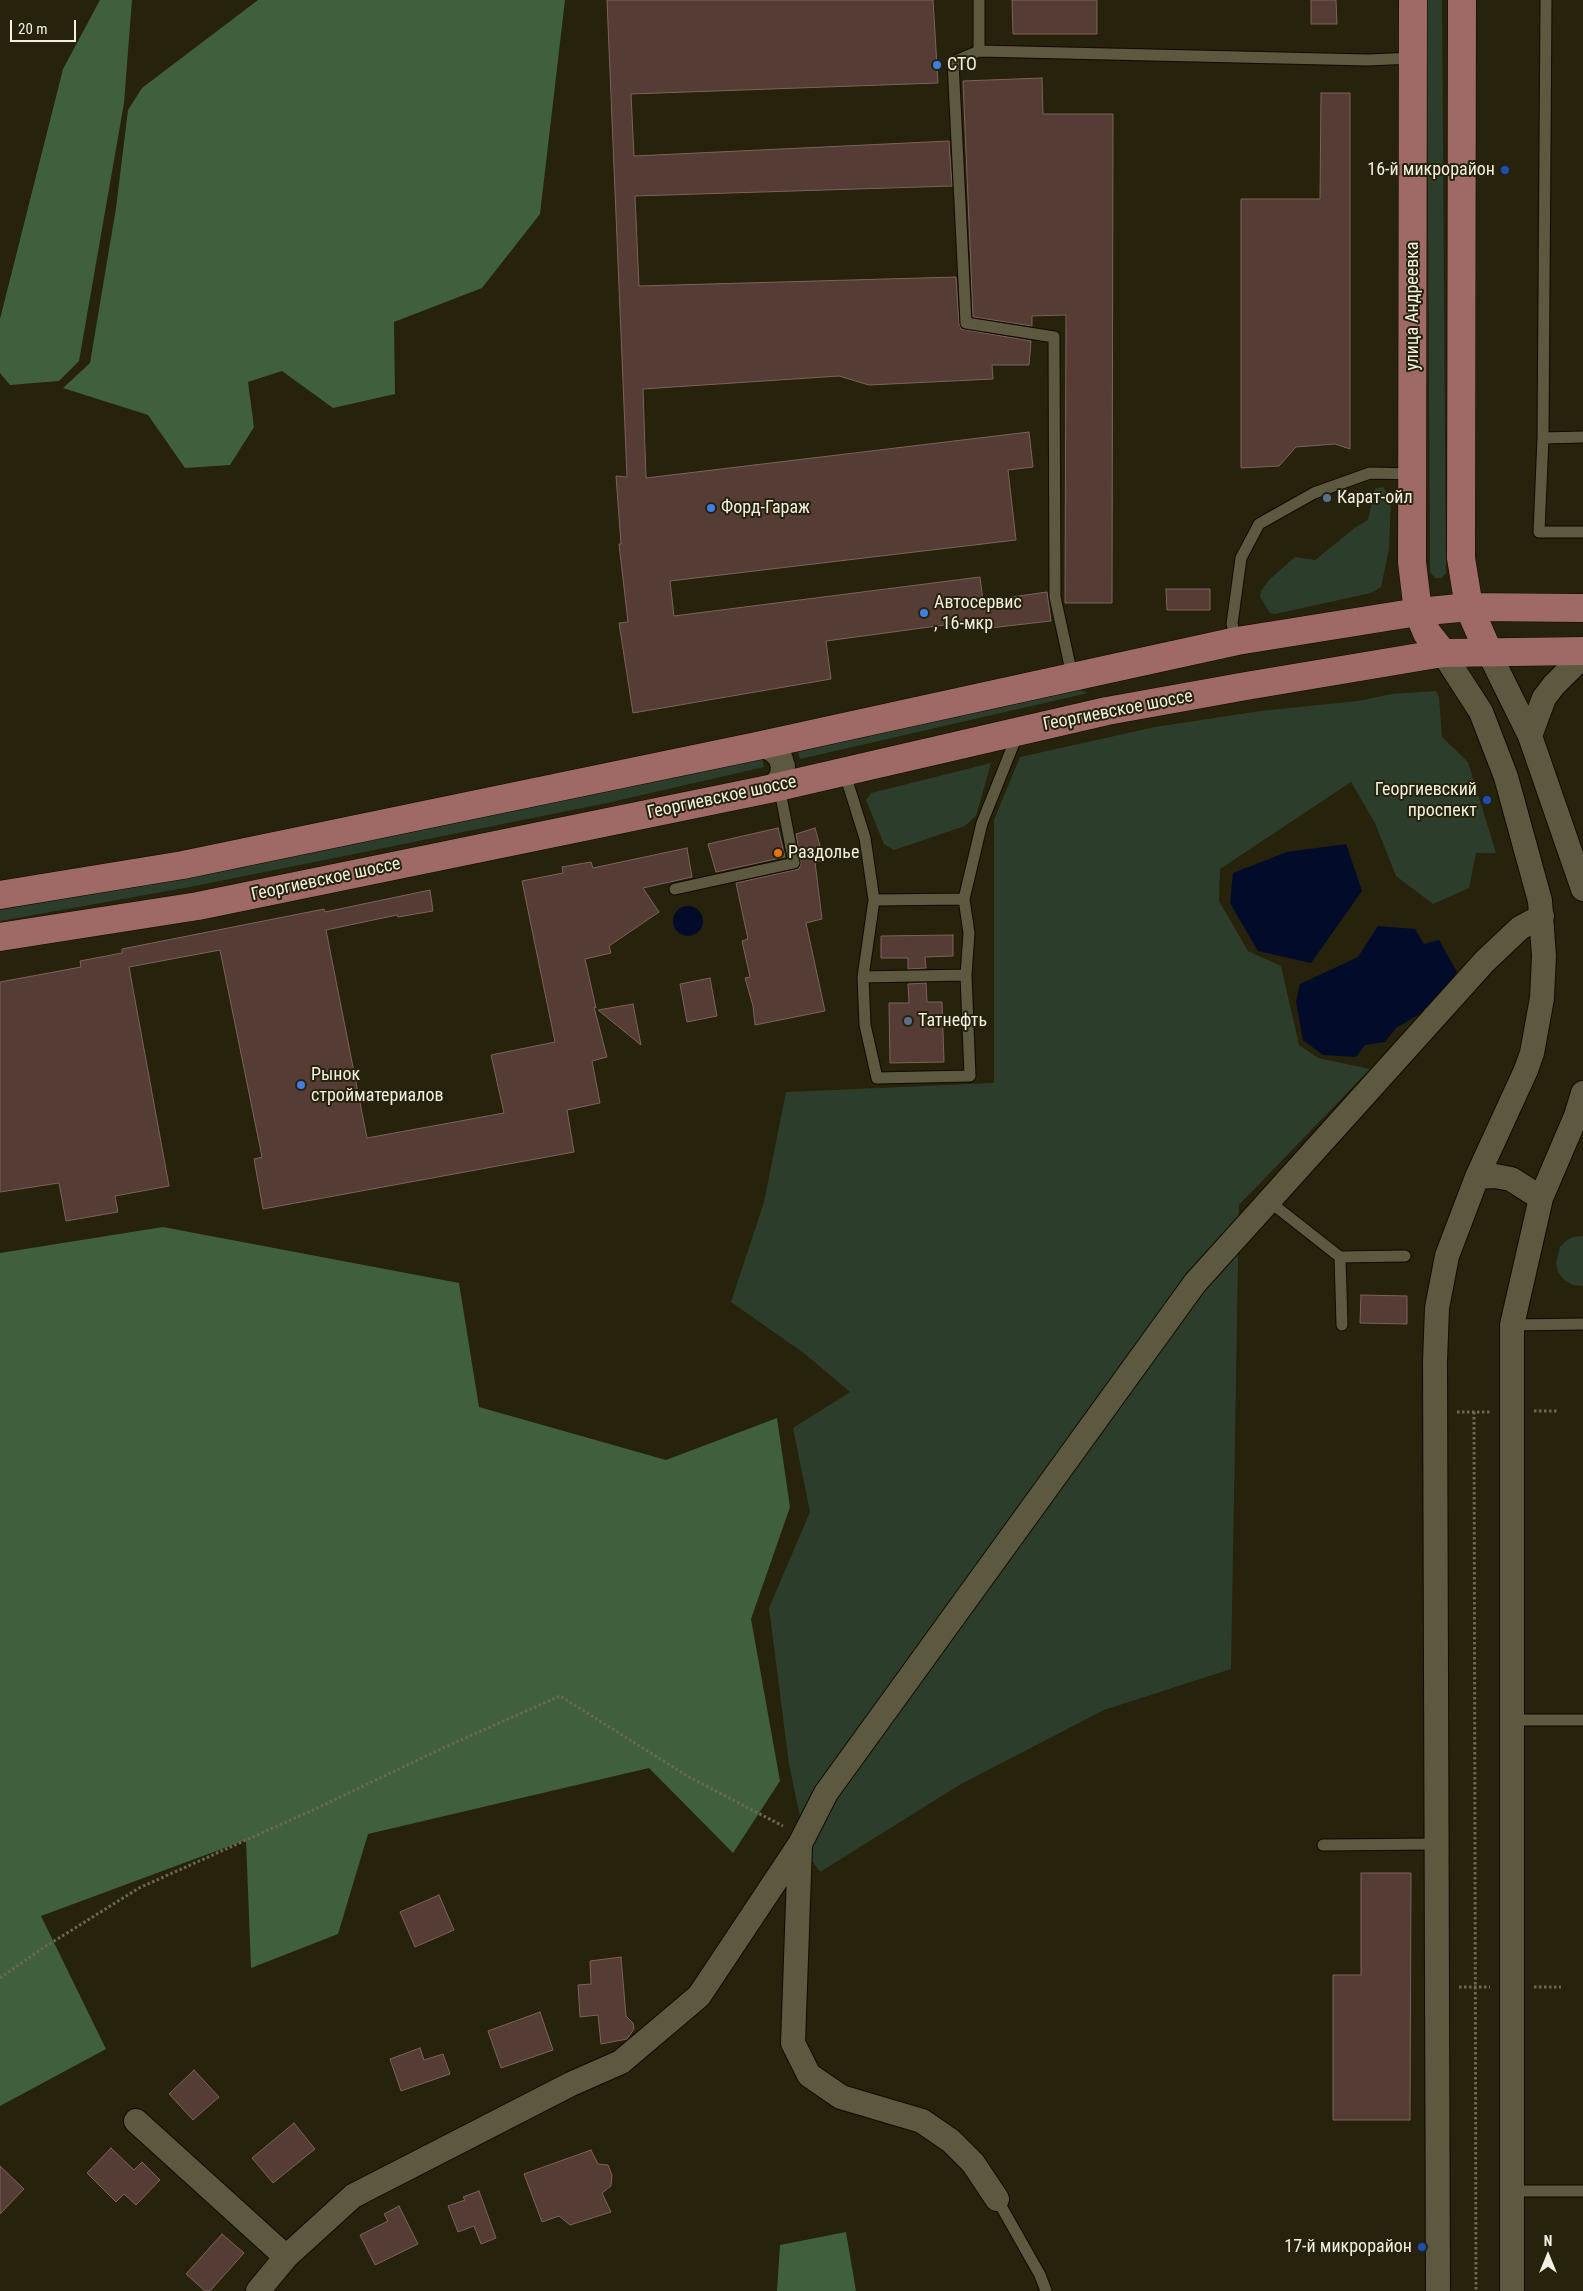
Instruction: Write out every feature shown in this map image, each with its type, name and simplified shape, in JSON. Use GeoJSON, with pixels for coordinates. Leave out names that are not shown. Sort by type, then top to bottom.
{"type":"FeatureCollection","features":[{"type":"Feature","properties":{"kind":"main road","name":"улица Андреевка"},"geometry":{"type":"LineString","coordinates":[[1413,0],[1412,562],[1418,612],[1427,633],[1443,653]]}},
{"type":"Feature","properties":{"kind":"main road"},"geometry":{"type":"LineString","coordinates":[[1462,0],[1461,558],[1469,607],[1488,651]]}},
{"type":"Feature","properties":{"kind":"main road"},"geometry":{"type":"LineString","coordinates":[[0,895],[183,865],[757,746],[1237,640],[1418,612],[1469,607],[1583,608]]}},
{"type":"Feature","properties":{"kind":"main road"},"geometry":{"type":"LineString","coordinates":[[1443,653],[1583,651]]}},
{"type":"Feature","properties":{"kind":"main road","name":"Георгиевское шоссе"},"geometry":{"type":"LineString","coordinates":[[0,937],[198,906],[774,788],[1107,711],[1443,653]]}},
{"type":"Feature","properties":{"kind":"street"},"geometry":{"type":"LineString","coordinates":[[1488,651],[1530,736],[1583,889]]}},
{"type":"Feature","properties":{"kind":"street"},"geometry":{"type":"LineString","coordinates":[[1438,2291],[1435,1361],[1437,1308],[1446,1256],[1477,1177],[1532,1053],[1542,998],[1544,956],[1540,901],[1506,777],[1481,712],[1443,653]]}},
{"type":"Feature","properties":{"kind":"street"},"geometry":{"type":"LineString","coordinates":[[1530,736],[1544,698],[1554,685],[1583,656]]}},
{"type":"Feature","properties":{"kind":"street"},"geometry":{"type":"LineString","coordinates":[[757,746],[766,747],[780,757],[783,766],[782,775],[774,788]]}},
{"type":"Feature","properties":{"kind":"street"},"geometry":{"type":"LineString","coordinates":[[258,2291],[286,2257],[353,2196],[572,2084],[621,2062],[698,1996],[802,1840],[826,1793],[1194,1283],[1270,1202],[1485,960],[1520,928],[1542,916]]}},
{"type":"Feature","properties":{"kind":"street"},"geometry":{"type":"LineString","coordinates":[[1512,2291],[1512,1325],[1541,1198],[1576,1116],[1583,1094]]}},
{"type":"Feature","properties":{"kind":"street"},"geometry":{"type":"LineString","coordinates":[[1477,1177],[1495,1176],[1511,1179],[1541,1198]]}},
{"type":"Feature","properties":{"kind":"street"},"geometry":{"type":"LineString","coordinates":[[802,1840],[793,2042],[809,2075],[841,2097],[922,2121],[951,2141],[973,2163],[997,2199]]}},
{"type":"Feature","properties":{"kind":"street"},"geometry":{"type":"LineString","coordinates":[[136,2121],[286,2257]]}},
{"type":"Feature","properties":{"kind":"lane"},"geometry":{"type":"LineString","coordinates":[[979,0],[980,51]]}},
{"type":"Feature","properties":{"kind":"lane"},"geometry":{"type":"LineString","coordinates":[[1546,0],[1543,438],[1539,532],[1583,532]]}},
{"type":"Feature","properties":{"kind":"lane"},"geometry":{"type":"LineString","coordinates":[[1072,675],[1055,597],[1054,337],[966,323],[953,62],[980,51],[1368,60],[1413,58]]}},
{"type":"Feature","properties":{"kind":"lane"},"geometry":{"type":"LineString","coordinates":[[1543,438],[1583,437]]}},
{"type":"Feature","properties":{"kind":"lane"},"geometry":{"type":"LineString","coordinates":[[1237,640],[1232,624],[1241,558],[1259,524],[1314,493],[1370,473],[1413,474]]}},
{"type":"Feature","properties":{"kind":"lane"},"geometry":{"type":"LineString","coordinates":[[844,771],[865,838],[874,900],[863,977],[865,1025],[876,1078],[970,1076],[966,975],[969,934],[964,899],[982,823],[1019,731]]}},
{"type":"Feature","properties":{"kind":"lane"},"geometry":{"type":"LineString","coordinates":[[675,889],[794,863],[774,788]]}},
{"type":"Feature","properties":{"kind":"lane"},"geometry":{"type":"LineString","coordinates":[[874,900],[964,899]]}},
{"type":"Feature","properties":{"kind":"lane"},"geometry":{"type":"LineString","coordinates":[[863,977],[966,975]]}},
{"type":"Feature","properties":{"kind":"lane"},"geometry":{"type":"LineString","coordinates":[[1270,1202],[1340,1257],[1405,1256]]}},
{"type":"Feature","properties":{"kind":"lane"},"geometry":{"type":"LineString","coordinates":[[1340,1257],[1342,1325]]}},
{"type":"Feature","properties":{"kind":"lane"},"geometry":{"type":"LineString","coordinates":[[1512,1325],[1583,1324]]}},
{"type":"Feature","properties":{"kind":"lane"},"geometry":{"type":"LineString","coordinates":[[1512,1720],[1583,1720]]}},
{"type":"Feature","properties":{"kind":"lane"},"geometry":{"type":"LineString","coordinates":[[1323,1844],[1436,1844]]}},
{"type":"Feature","properties":{"kind":"lane"},"geometry":{"type":"LineString","coordinates":[[1512,2191],[1583,2191]]}},
{"type":"Feature","properties":{"kind":"lane"},"geometry":{"type":"LineString","coordinates":[[997,2199],[1040,2275],[1046,2291]]}},
{"type":"Feature","properties":{"kind":"path"},"geometry":{"type":"LineString","coordinates":[[1528,1412],[1558,1411]]}},
{"type":"Feature","properties":{"kind":"path"},"geometry":{"type":"LineString","coordinates":[[1456,1412],[1496,1412]]}},
{"type":"Feature","properties":{"kind":"path"},"geometry":{"type":"LineString","coordinates":[[1474,1412],[1476,2291]]}},
{"type":"Feature","properties":{"kind":"path"},"geometry":{"type":"LineString","coordinates":[[0,1978],[43,1948],[139,1888],[560,1696],[689,1777],[802,1840]]}},
{"type":"Feature","properties":{"kind":"path"},"geometry":{"type":"LineString","coordinates":[[1452,1987],[1496,1987]]}},
{"type":"Feature","properties":{"kind":"path"},"geometry":{"type":"LineString","coordinates":[[1528,1987],[1561,1987]]}},
{"type":"Feature","properties":{"kind":"green space"},"geometry":{"type":"Polygon","coordinates":[[[100,0],[132,0],[124,103],[79,361],[59,381],[10,385],[0,373],[0,319],[63,69],[100,0]]]}},
{"type":"Feature","properties":{"kind":"green space"},"geometry":{"type":"Polygon","coordinates":[[[258,0],[565,0],[540,214],[482,288],[394,322],[395,394],[333,408],[282,371],[248,382],[254,427],[230,465],[185,468],[148,415],[63,388],[90,363],[116,208],[128,110],[142,88],[258,0]]]}},
{"type":"Feature","properties":{"kind":"green space"},"geometry":{"type":"Polygon","coordinates":[[[1427,0],[1442,0],[1446,573],[1441,578],[1435,578],[1430,572],[1427,0]]]}},
{"type":"Feature","properties":{"kind":"green space"},"geometry":{"type":"Polygon","coordinates":[[[1383,487],[1391,498],[1389,549],[1381,587],[1371,593],[1275,614],[1270,613],[1260,597],[1261,591],[1269,580],[1295,557],[1315,560],[1356,527],[1368,520],[1375,489],[1383,487]]]}},
{"type":"Feature","properties":{"kind":"green space"},"geometry":{"type":"Polygon","coordinates":[[[1072,687],[1088,693],[800,759],[797,749],[1072,687]]]}},
{"type":"Feature","properties":{"kind":"green space"},"geometry":{"type":"Polygon","coordinates":[[[1436,691],[1439,697],[1442,737],[1468,762],[1496,853],[1476,853],[1469,888],[1433,904],[1396,876],[1375,823],[1351,782],[1220,869],[1219,901],[1248,951],[1281,966],[1299,1045],[1318,1058],[1370,1069],[1239,1205],[1231,1669],[1104,1710],[961,1784],[820,1872],[808,1855],[789,1764],[769,1608],[810,1512],[793,1428],[850,1392],[805,1354],[731,1302],[764,1202],[786,1092],[994,1083],[994,820],[1020,757],[1155,727],[1260,711],[1358,701],[1392,694],[1436,691]]]}},
{"type":"Feature","properties":{"kind":"green space"},"geometry":{"type":"Polygon","coordinates":[[[762,757],[764,767],[607,803],[190,887],[0,921],[0,910],[186,878],[604,792],[762,757]]]}},
{"type":"Feature","properties":{"kind":"green space"},"geometry":{"type":"Polygon","coordinates":[[[991,763],[976,816],[965,826],[894,850],[884,844],[866,800],[871,793],[991,763]]]}},
{"type":"Feature","properties":{"kind":"green space"},"geometry":{"type":"Polygon","coordinates":[[[163,1227],[459,1283],[479,1407],[666,1460],[777,1418],[790,1507],[751,1619],[780,1781],[733,1853],[649,1768],[368,1834],[338,1934],[251,1968],[246,1840],[41,1916],[106,2049],[0,2106],[0,1253],[163,1227]]]}},
{"type":"Feature","properties":{"kind":"green space"},"geometry":{"type":"Polygon","coordinates":[[[1583,1236],[1583,1286],[1573,1285],[1564,1280],[1558,1272],[1556,1263],[1560,1247],[1566,1241],[1573,1237],[1583,1236]]]}},
{"type":"Feature","properties":{"kind":"green space"},"geometry":{"type":"Polygon","coordinates":[[[846,2232],[856,2291],[777,2291],[780,2245],[846,2232]]]}},
{"type":"Feature","properties":{"kind":"water"},"geometry":{"type":"Polygon","coordinates":[[[1346,844],[1362,891],[1311,963],[1258,951],[1230,903],[1233,873],[1287,852],[1346,844]]]}},
{"type":"Feature","properties":{"kind":"water"},"geometry":{"type":"Polygon","coordinates":[[[688,906],[694,907],[702,915],[702,927],[694,935],[688,936],[682,935],[674,927],[673,921],[674,915],[682,907],[688,906]]]}},
{"type":"Feature","properties":{"kind":"water"},"geometry":{"type":"Polygon","coordinates":[[[1378,926],[1415,929],[1424,944],[1439,940],[1457,972],[1435,1005],[1396,1028],[1385,1042],[1365,1045],[1356,1057],[1323,1055],[1303,1040],[1296,1002],[1300,984],[1358,957],[1378,926]]]}},
{"type":"Feature","properties":{"kind":"building"},"geometry":{"type":"Polygon","coordinates":[[[607,0],[933,0],[938,83],[631,94],[634,156],[949,141],[952,186],[635,196],[639,286],[956,277],[961,329],[1031,341],[1029,365],[992,365],[993,379],[869,385],[839,376],[643,389],[646,478],[1029,432],[1033,467],[1008,470],[1016,540],[670,581],[674,616],[980,577],[983,601],[1047,592],[1051,621],[990,628],[989,619],[826,641],[831,679],[633,713],[619,623],[628,622],[619,544],[621,544],[616,476],[627,477],[607,0]]]}},
{"type":"Feature","properties":{"kind":"building"},"geometry":{"type":"Polygon","coordinates":[[[1012,0],[1097,0],[1097,34],[1013,34],[1012,0]]]}},
{"type":"Feature","properties":{"kind":"building"},"geometry":{"type":"Polygon","coordinates":[[[1311,0],[1336,0],[1337,24],[1311,24],[1311,0]]]}},
{"type":"Feature","properties":{"kind":"building"},"geometry":{"type":"Polygon","coordinates":[[[1042,78],[1043,114],[1113,114],[1112,603],[1065,603],[1066,315],[1032,316],[1032,326],[973,317],[963,81],[1042,78]]]}},
{"type":"Feature","properties":{"kind":"building"},"geometry":{"type":"Polygon","coordinates":[[[1321,93],[1350,93],[1350,449],[1335,444],[1296,447],[1279,466],[1241,468],[1241,199],[1320,199],[1321,93]]]}},
{"type":"Feature","properties":{"kind":"building"},"geometry":{"type":"Polygon","coordinates":[[[1166,589],[1210,589],[1210,610],[1167,610],[1166,589]]]}},
{"type":"Feature","properties":{"kind":"building"},"geometry":{"type":"Polygon","coordinates":[[[778,828],[785,857],[716,872],[708,844],[778,828]]]}},
{"type":"Feature","properties":{"kind":"building"},"geometry":{"type":"Polygon","coordinates":[[[815,828],[824,860],[815,862],[822,919],[806,923],[825,1011],[755,1025],[753,1006],[745,978],[750,977],[742,941],[748,939],[736,883],[799,869],[801,862],[796,834],[815,828]]]}},
{"type":"Feature","properties":{"kind":"building"},"geometry":{"type":"Polygon","coordinates":[[[687,848],[692,877],[643,888],[659,912],[609,946],[611,953],[585,959],[596,1008],[594,1007],[607,1057],[592,1061],[600,1103],[567,1110],[574,1152],[263,1209],[254,1159],[262,1157],[220,950],[129,967],[169,1186],[115,1196],[118,1212],[66,1221],[59,1183],[0,1192],[0,982],[81,967],[80,961],[122,953],[122,949],[324,909],[325,912],[430,890],[433,911],[398,917],[397,915],[326,930],[367,1138],[504,1113],[491,1055],[555,1042],[522,881],[563,873],[562,867],[591,862],[593,868],[687,848]]]}},
{"type":"Feature","properties":{"kind":"building"},"geometry":{"type":"Polygon","coordinates":[[[953,935],[953,956],[925,957],[926,968],[908,969],[908,958],[881,958],[881,936],[953,935]]]}},
{"type":"Feature","properties":{"kind":"building"},"geometry":{"type":"Polygon","coordinates":[[[710,978],[717,1016],[687,1022],[680,984],[710,978]]]}},
{"type":"Feature","properties":{"kind":"building"},"geometry":{"type":"Polygon","coordinates":[[[926,983],[927,1002],[942,1002],[944,1062],[890,1063],[889,1003],[909,1003],[908,984],[926,983]]]}},
{"type":"Feature","properties":{"kind":"building"},"geometry":{"type":"Polygon","coordinates":[[[633,1004],[641,1045],[598,1010],[633,1004]]]}},
{"type":"Feature","properties":{"kind":"building"},"geometry":{"type":"Polygon","coordinates":[[[1361,1295],[1407,1296],[1407,1324],[1360,1323],[1361,1295]]]}},
{"type":"Feature","properties":{"kind":"building"},"geometry":{"type":"Polygon","coordinates":[[[1361,1873],[1411,1873],[1410,2120],[1333,2120],[1333,1975],[1361,1975],[1361,1873]]]}},
{"type":"Feature","properties":{"kind":"building"},"geometry":{"type":"Polygon","coordinates":[[[439,1895],[454,1930],[415,1947],[400,1912],[439,1895]]]}},
{"type":"Feature","properties":{"kind":"building"},"geometry":{"type":"Polygon","coordinates":[[[621,1957],[626,2016],[633,2023],[634,2029],[627,2039],[601,2044],[598,2015],[580,2017],[578,1985],[591,1984],[590,1961],[621,1957]]]}},
{"type":"Feature","properties":{"kind":"building"},"geometry":{"type":"Polygon","coordinates":[[[540,2012],[553,2050],[501,2068],[488,2031],[540,2012]]]}},
{"type":"Feature","properties":{"kind":"building"},"geometry":{"type":"Polygon","coordinates":[[[420,2048],[424,2060],[443,2054],[450,2074],[401,2091],[390,2059],[420,2048]]]}},
{"type":"Feature","properties":{"kind":"building"},"geometry":{"type":"Polygon","coordinates":[[[194,2070],[219,2097],[193,2120],[169,2094],[194,2070]]]}},
{"type":"Feature","properties":{"kind":"building"},"geometry":{"type":"Polygon","coordinates":[[[294,2123],[315,2149],[273,2183],[252,2158],[294,2123]]]}},
{"type":"Feature","properties":{"kind":"building"},"geometry":{"type":"Polygon","coordinates":[[[111,2148],[134,2170],[142,2162],[160,2180],[136,2205],[124,2194],[116,2202],[87,2173],[111,2148]]]}},
{"type":"Feature","properties":{"kind":"building"},"geometry":{"type":"Polygon","coordinates":[[[591,2150],[598,2164],[608,2165],[612,2175],[611,2186],[602,2193],[611,2212],[570,2225],[559,2216],[542,2222],[524,2174],[591,2150]]]}},
{"type":"Feature","properties":{"kind":"building"},"geometry":{"type":"Polygon","coordinates":[[[0,2166],[24,2189],[0,2214],[0,2166]]]}},
{"type":"Feature","properties":{"kind":"building"},"geometry":{"type":"Polygon","coordinates":[[[479,2191],[496,2238],[481,2244],[474,2226],[458,2232],[448,2206],[465,2200],[463,2197],[479,2191]]]}},
{"type":"Feature","properties":{"kind":"building"},"geometry":{"type":"Polygon","coordinates":[[[399,2206],[418,2244],[375,2265],[360,2235],[388,2221],[384,2214],[399,2206]]]}},
{"type":"Feature","properties":{"kind":"building"},"geometry":{"type":"Polygon","coordinates":[[[222,2234],[244,2253],[210,2291],[205,2291],[186,2274],[222,2234]]]}},
{"type":"Feature","properties":{"kind":"place","name":"СТО"},"geometry":{"type":"Point","coordinates":[937,65]}},
{"type":"Feature","properties":{"kind":"place","name":"16-й микрорайон"},"geometry":{"type":"Point","coordinates":[1505,170]}},
{"type":"Feature","properties":{"kind":"place","name":"Карат-ойл"},"geometry":{"type":"Point","coordinates":[1327,498]}},
{"type":"Feature","properties":{"kind":"place","name":"Форд-Гараж"},"geometry":{"type":"Point","coordinates":[711,508]}},
{"type":"Feature","properties":{"kind":"place","name":"Автосервис , 16-мкр"},"geometry":{"type":"Point","coordinates":[924,613]}},
{"type":"Feature","properties":{"kind":"place","name":"Георгиевский проспект"},"geometry":{"type":"Point","coordinates":[1487,800]}},
{"type":"Feature","properties":{"kind":"place","name":"Раздолье"},"geometry":{"type":"Point","coordinates":[778,853]}},
{"type":"Feature","properties":{"kind":"place","name":"Татнефть"},"geometry":{"type":"Point","coordinates":[908,1021]}},
{"type":"Feature","properties":{"kind":"place","name":"Рынок стройматериалов"},"geometry":{"type":"Point","coordinates":[301,1085]}},
{"type":"Feature","properties":{"kind":"place","name":"17-й микрорайон"},"geometry":{"type":"Point","coordinates":[1422,2247]}}]}
